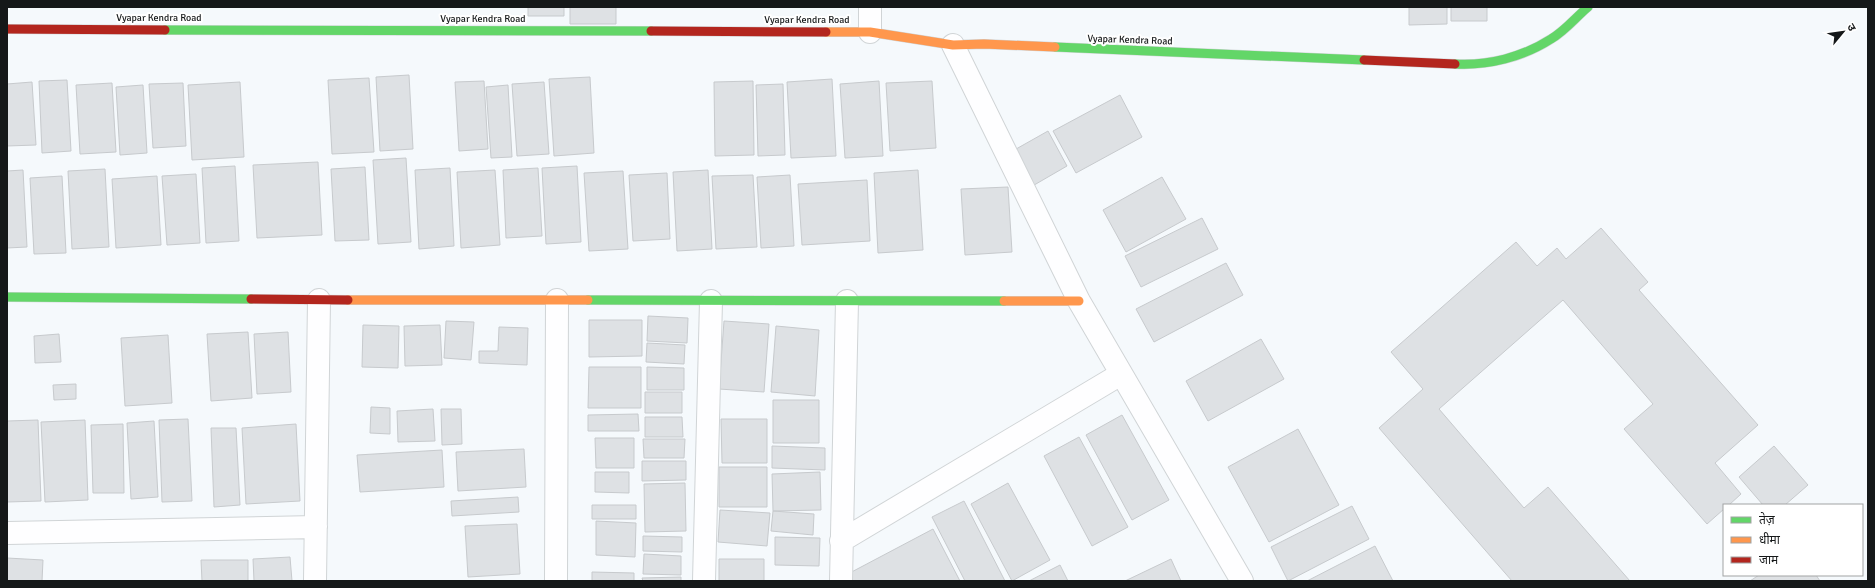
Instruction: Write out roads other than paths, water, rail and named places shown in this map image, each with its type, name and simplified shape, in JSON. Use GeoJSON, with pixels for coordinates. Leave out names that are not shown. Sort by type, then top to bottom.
{"type":"FeatureCollection","features":[{"type":"Feature","properties":{"kind":"street"},"geometry":{"type":"LineString","coordinates":[[870,7],[870,32]]}},
{"type":"Feature","properties":{"kind":"street","name":"Vyapar Kendra Road"},"geometry":{"type":"LineString","coordinates":[[7,29],[870,32],[953,45],[992,45],[1472,65],[1514,56],[1552,39],[1588,7]]}},
{"type":"Feature","properties":{"kind":"street"},"geometry":{"type":"LineString","coordinates":[[953,45],[1079,301],[1242,581]]}},
{"type":"Feature","properties":{"kind":"street"},"geometry":{"type":"LineString","coordinates":[[7,297],[319,300],[1079,301]]}},
{"type":"Feature","properties":{"kind":"street"},"geometry":{"type":"LineString","coordinates":[[316,581],[319,300]]}},
{"type":"Feature","properties":{"kind":"street"},"geometry":{"type":"LineString","coordinates":[[556,581],[557,300]]}},
{"type":"Feature","properties":{"kind":"street"},"geometry":{"type":"LineString","coordinates":[[704,581],[710,301]]}},
{"type":"Feature","properties":{"kind":"street"},"geometry":{"type":"LineString","coordinates":[[841,581],[847,301]]}},
{"type":"Feature","properties":{"kind":"street"},"geometry":{"type":"LineString","coordinates":[[842,541],[1121,374]]}},
{"type":"Feature","properties":{"kind":"street"},"geometry":{"type":"LineString","coordinates":[[7,533],[316,527]]}}]}
